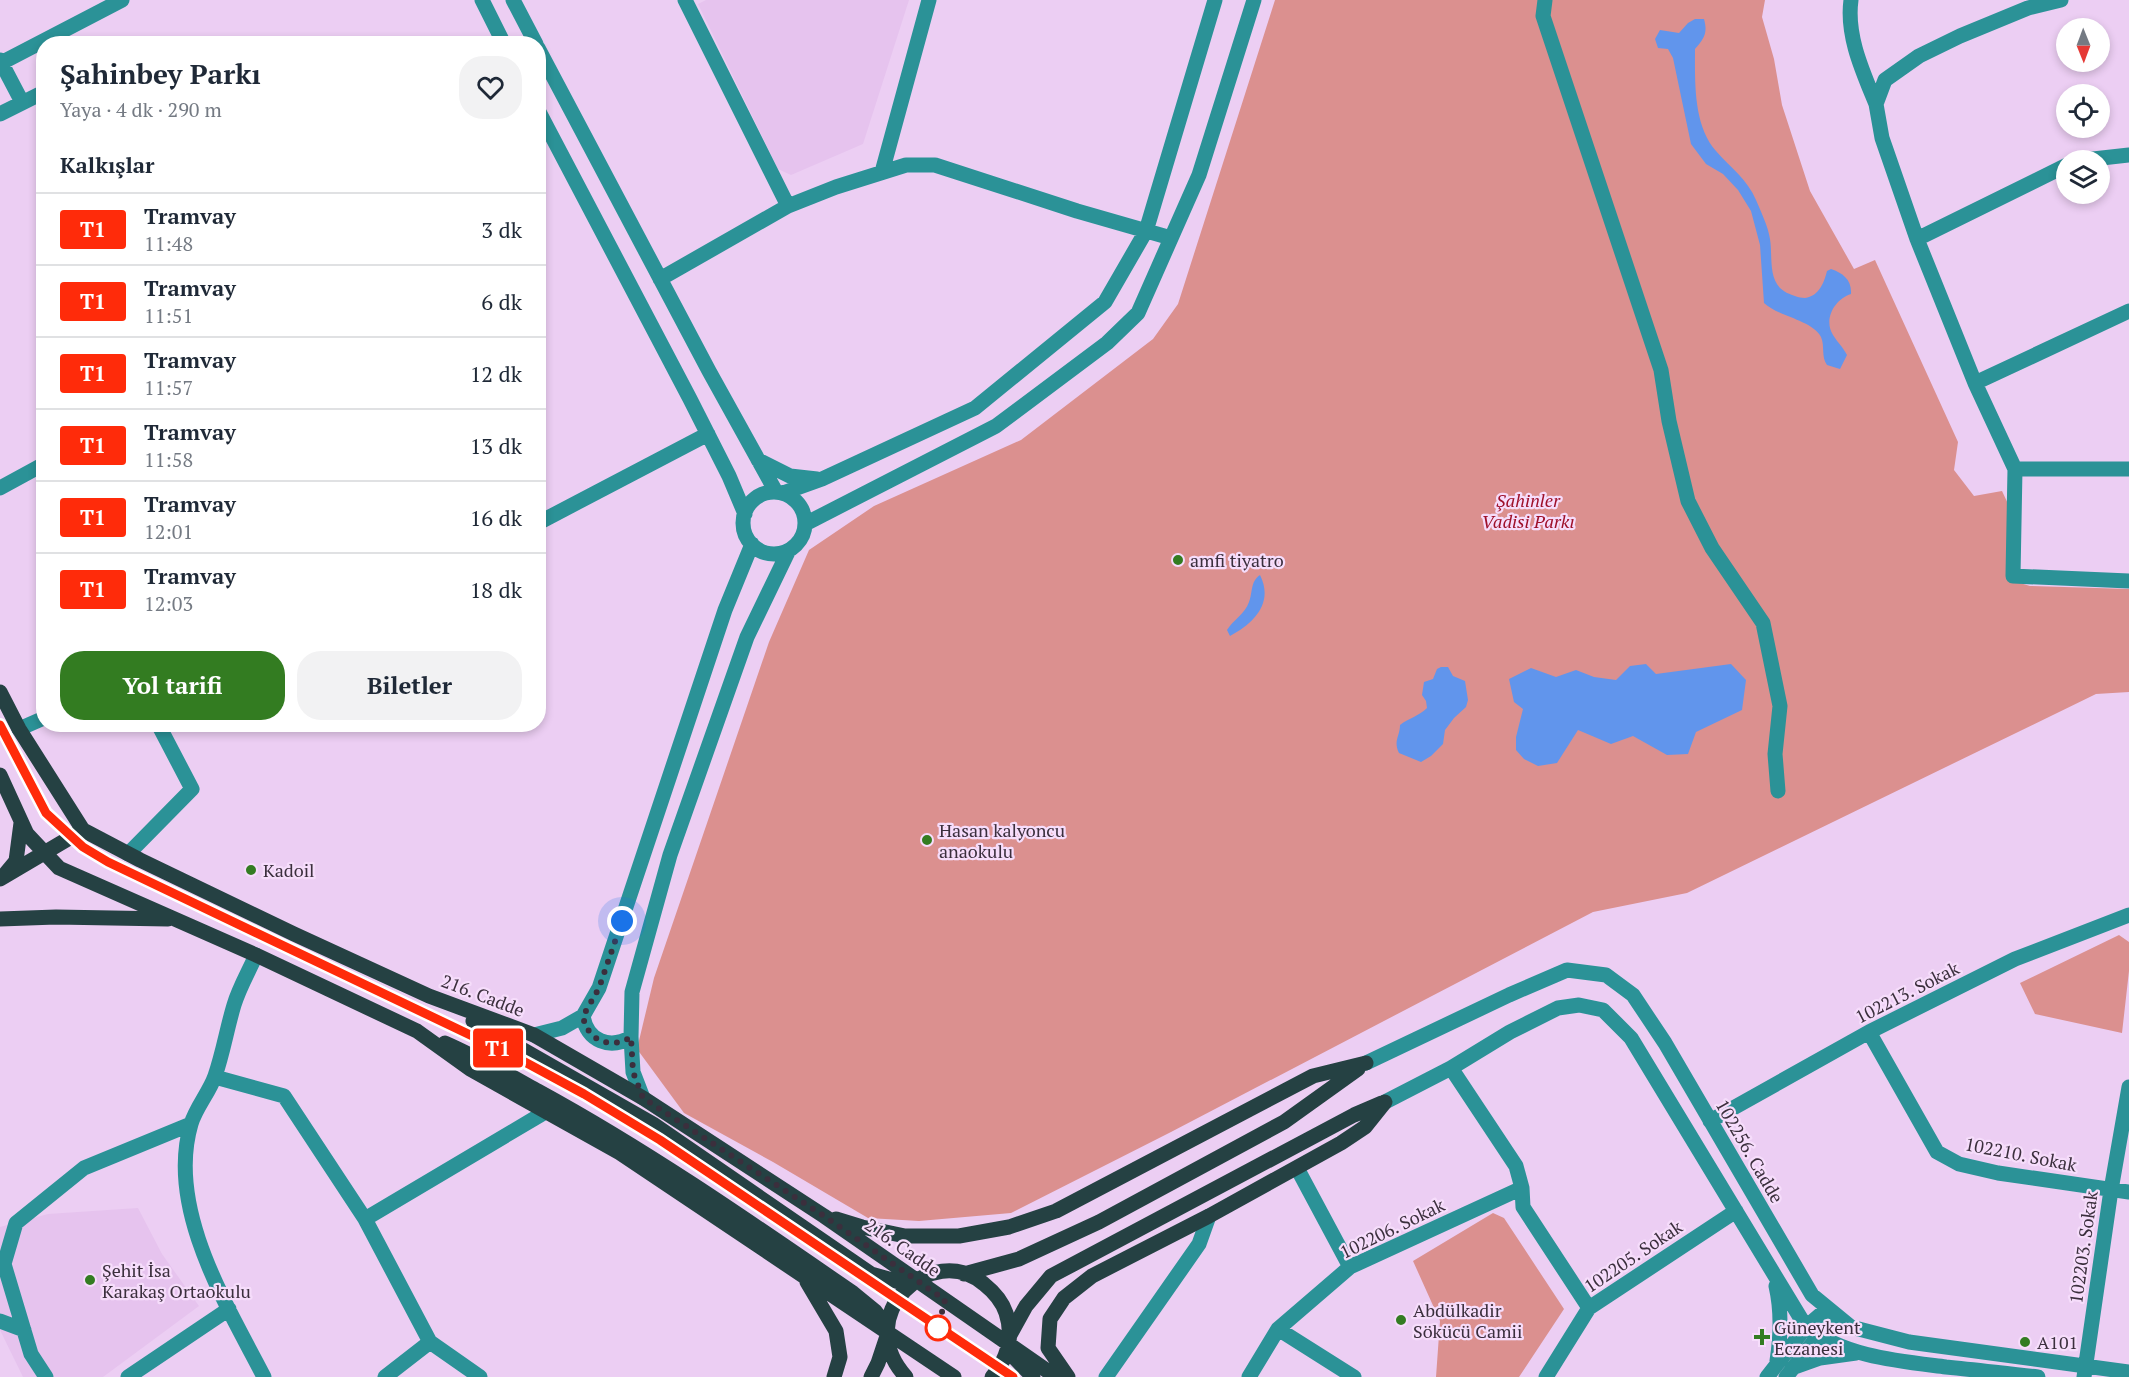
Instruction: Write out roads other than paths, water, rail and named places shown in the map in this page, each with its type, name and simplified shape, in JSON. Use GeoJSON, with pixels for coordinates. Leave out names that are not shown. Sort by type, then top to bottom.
{"type":"FeatureCollection","features":[{"type":"Feature","properties":{"kind":"main road"},"geometry":{"type":"LineString","coordinates":[[0,692],[19,729],[83,830],[0,878]]}},
{"type":"Feature","properties":{"kind":"main road"},"geometry":{"type":"LineString","coordinates":[[0,775],[24,829],[59,868],[256,955],[468,1053],[583,1116],[660,1162],[853,1293],[875,1311],[887,1331],[889,1350],[897,1367],[906,1377]]}},
{"type":"Feature","properties":{"kind":"main road"},"geometry":{"type":"LineString","coordinates":[[0,878],[16,861],[24,829]]}},
{"type":"Feature","properties":{"kind":"main road","name":"216. Cadde"},"geometry":{"type":"LineString","coordinates":[[83,830],[294,934],[429,996],[534,1035],[643,1098],[824,1216],[1038,1372],[1056,1377]]}},
{"type":"Feature","properties":{"kind":"main road"},"geometry":{"type":"LineString","coordinates":[[0,919],[56,917],[173,919]]}},
{"type":"Feature","properties":{"kind":"main road"},"geometry":{"type":"LineString","coordinates":[[429,996],[578,1079],[653,1124],[871,1274],[903,1283],[936,1273],[950,1272],[964,1274],[981,1281],[994,1292],[1004,1307],[1009,1323],[1009,1342],[1038,1372]]}},
{"type":"Feature","properties":{"kind":"main road"},"geometry":{"type":"LineString","coordinates":[[417,1031],[470,1069],[620,1153],[954,1377]]}},
{"type":"Feature","properties":{"kind":"main road"},"geometry":{"type":"LineString","coordinates":[[964,1274],[1019,1259],[1099,1222],[1284,1122],[1366,1063]]}},
{"type":"Feature","properties":{"kind":"main road"},"geometry":{"type":"LineString","coordinates":[[824,1216],[905,1236],[959,1236],[1009,1227],[1056,1211],[1313,1076],[1366,1063]]}},
{"type":"Feature","properties":{"kind":"main road"},"geometry":{"type":"LineString","coordinates":[[1068,1377],[1048,1348],[1050,1319],[1064,1298],[1092,1276],[1297,1168],[1365,1127],[1385,1102]]}},
{"type":"Feature","properties":{"kind":"main road"},"geometry":{"type":"LineString","coordinates":[[992,1377],[1000,1367],[1026,1306],[1051,1276],[1354,1115],[1385,1102]]}},
{"type":"Feature","properties":{"kind":"main road"},"geometry":{"type":"LineString","coordinates":[[802,1274],[836,1330],[840,1357],[834,1377]]}},
{"type":"Feature","properties":{"kind":"main road"},"geometry":{"type":"LineString","coordinates":[[871,1377],[878,1363],[891,1310],[896,1300],[912,1284],[922,1278]]}},
{"type":"Feature","properties":{"kind":"street"},"geometry":{"type":"LineString","coordinates":[[51,36],[122,0]]}},
{"type":"Feature","properties":{"kind":"street"},"geometry":{"type":"LineString","coordinates":[[482,0],[500,36]]}},
{"type":"Feature","properties":{"kind":"street"},"geometry":{"type":"LineString","coordinates":[[513,0],[532,36]]}},
{"type":"Feature","properties":{"kind":"street"},"geometry":{"type":"LineString","coordinates":[[684,0],[788,206]]}},
{"type":"Feature","properties":{"kind":"street"},"geometry":{"type":"LineString","coordinates":[[882,172],[928,0]]}},
{"type":"Feature","properties":{"kind":"street"},"geometry":{"type":"LineString","coordinates":[[789,550],[781,553],[765,552],[752,544],[744,530],[745,514],[753,500],[767,493],[779,493],[822,479],[975,408],[1105,302],[1146,231],[1215,0]]}},
{"type":"Feature","properties":{"kind":"street"},"geometry":{"type":"LineString","coordinates":[[805,524],[996,426],[1107,342],[1138,312],[1199,175],[1254,0]]}},
{"type":"Feature","properties":{"kind":"street"},"geometry":{"type":"LineString","coordinates":[[1545,0],[1543,16],[1661,370],[1669,422],[1688,501],[1712,548],[1763,623],[1780,706],[1775,754],[1778,790]]}},
{"type":"Feature","properties":{"kind":"street"},"geometry":{"type":"LineString","coordinates":[[1851,0],[1849,12],[1857,57],[1876,104],[1882,138],[1917,239],[1975,383],[2015,469],[2013,576],[2129,581]]}},
{"type":"Feature","properties":{"kind":"street"},"geometry":{"type":"LineString","coordinates":[[1876,104],[1885,80],[1919,56],[2028,8],[2061,0]]}},
{"type":"Feature","properties":{"kind":"street"},"geometry":{"type":"LineString","coordinates":[[22,102],[1,61],[36,43]]}},
{"type":"Feature","properties":{"kind":"street"},"geometry":{"type":"LineString","coordinates":[[546,63],[758,459],[779,493],[797,502],[805,524],[801,539],[789,550],[747,637],[670,855],[632,992],[633,1072],[643,1098]]}},
{"type":"Feature","properties":{"kind":"street"},"geometry":{"type":"LineString","coordinates":[[0,114],[22,102],[36,98]]}},
{"type":"Feature","properties":{"kind":"street"},"geometry":{"type":"LineString","coordinates":[[546,125],[708,434],[745,514]]}},
{"type":"Feature","properties":{"kind":"street"},"geometry":{"type":"LineString","coordinates":[[2110,157],[2129,155]]}},
{"type":"Feature","properties":{"kind":"street"},"geometry":{"type":"LineString","coordinates":[[660,279],[788,206],[836,187],[906,165],[935,165],[1171,238]]}},
{"type":"Feature","properties":{"kind":"street"},"geometry":{"type":"LineString","coordinates":[[1917,239],[2056,170]]}},
{"type":"Feature","properties":{"kind":"street"},"geometry":{"type":"LineString","coordinates":[[1975,383],[2129,311]]}},
{"type":"Feature","properties":{"kind":"street"},"geometry":{"type":"LineString","coordinates":[[546,519],[708,434]]}},
{"type":"Feature","properties":{"kind":"street"},"geometry":{"type":"LineString","coordinates":[[758,459],[790,476],[822,479]]}},
{"type":"Feature","properties":{"kind":"street"},"geometry":{"type":"LineString","coordinates":[[0,488],[36,468]]}},
{"type":"Feature","properties":{"kind":"street"},"geometry":{"type":"LineString","coordinates":[[2015,469],[2129,469]]}},
{"type":"Feature","properties":{"kind":"street"},"geometry":{"type":"LineString","coordinates":[[534,1035],[562,1028],[583,1016],[599,988],[725,610],[752,544]]}},
{"type":"Feature","properties":{"kind":"street"},"geometry":{"type":"LineString","coordinates":[[19,729],[36,722]]}},
{"type":"Feature","properties":{"kind":"street"},"geometry":{"type":"LineString","coordinates":[[128,854],[192,789],[162,732]]}},
{"type":"Feature","properties":{"kind":"street","name":"102213. Sokak"},"geometry":{"type":"LineString","coordinates":[[1710,1121],[1869,1032],[2015,959],[2129,915]]}},
{"type":"Feature","properties":{"kind":"street"},"geometry":{"type":"LineString","coordinates":[[256,955],[235,1003],[215,1077],[191,1124],[186,1151],[186,1174],[190,1217],[211,1275],[264,1377]]}},
{"type":"Feature","properties":{"kind":"street","name":"102256. Cadde"},"geometry":{"type":"LineString","coordinates":[[1366,1063],[1509,994],[1567,970],[1606,975],[1633,995],[1665,1043],[1812,1295],[1851,1328],[1909,1342],[2085,1371],[2129,1372]]}},
{"type":"Feature","properties":{"kind":"street"},"geometry":{"type":"LineString","coordinates":[[1385,1102],[1451,1068],[1510,1032],[1558,1008],[1579,1005],[1603,1010],[1631,1038],[1756,1247],[1812,1331],[1835,1344],[1884,1360],[2038,1377]]}},
{"type":"Feature","properties":{"kind":"street"},"geometry":{"type":"LineString","coordinates":[[583,1016],[586,1028],[600,1041],[612,1044],[631,1037]]}},
{"type":"Feature","properties":{"kind":"street","name":"102210. Sokak"},"geometry":{"type":"LineString","coordinates":[[1869,1032],[1937,1152],[1959,1164],[1998,1173],[2129,1192]]}},
{"type":"Feature","properties":{"kind":"street"},"geometry":{"type":"LineString","coordinates":[[1451,1068],[1516,1167],[1522,1188],[1523,1207],[1589,1308]]}},
{"type":"Feature","properties":{"kind":"street"},"geometry":{"type":"LineString","coordinates":[[215,1077],[284,1096],[365,1219],[430,1342],[480,1377]]}},
{"type":"Feature","properties":{"kind":"street","name":"102203. Sokak"},"geometry":{"type":"LineString","coordinates":[[2085,1371],[2111,1190],[2129,1087]]}},
{"type":"Feature","properties":{"kind":"street"},"geometry":{"type":"LineString","coordinates":[[365,1219],[547,1111]]}},
{"type":"Feature","properties":{"kind":"street"},"geometry":{"type":"LineString","coordinates":[[46,1377],[31,1354],[4,1264],[16,1223],[84,1168],[191,1124]]}},
{"type":"Feature","properties":{"kind":"street"},"geometry":{"type":"LineString","coordinates":[[1297,1168],[1350,1267]]}},
{"type":"Feature","properties":{"kind":"street","name":"102206. Sokak"},"geometry":{"type":"LineString","coordinates":[[1250,1377],[1278,1329],[1350,1267],[1522,1188]]}},
{"type":"Feature","properties":{"kind":"street","name":"102205. Sokak"},"geometry":{"type":"LineString","coordinates":[[1546,1377],[1589,1308],[1736,1211]]}},
{"type":"Feature","properties":{"kind":"street"},"geometry":{"type":"LineString","coordinates":[[1106,1377],[1199,1244],[1209,1216]]}},
{"type":"Feature","properties":{"kind":"street"},"geometry":{"type":"LineString","coordinates":[[1774,1275],[1781,1309],[1781,1336],[1776,1363]]}},
{"type":"Feature","properties":{"kind":"street"},"geometry":{"type":"LineString","coordinates":[[128,1377],[229,1309]]}},
{"type":"Feature","properties":{"kind":"street"},"geometry":{"type":"LineString","coordinates":[[1767,1377],[1776,1363],[1832,1313]]}},
{"type":"Feature","properties":{"kind":"street"},"geometry":{"type":"LineString","coordinates":[[0,1321],[24,1330]]}},
{"type":"Feature","properties":{"kind":"street"},"geometry":{"type":"LineString","coordinates":[[1278,1329],[1354,1377]]}},
{"type":"Feature","properties":{"kind":"street"},"geometry":{"type":"LineString","coordinates":[[1789,1372],[1812,1331]]}},
{"type":"Feature","properties":{"kind":"street"},"geometry":{"type":"LineString","coordinates":[[385,1377],[430,1342]]}},
{"type":"Feature","properties":{"kind":"street"},"geometry":{"type":"LineString","coordinates":[[1789,1372],[1820,1358],[1860,1352]]}},
{"type":"Feature","properties":{"kind":"water"},"geometry":{"type":"Polygon","coordinates":[[[1695,19],[1704,19],[1706,28],[1703,39],[1695,49],[1699,116],[1708,140],[1743,180],[1756,200],[1769,234],[1772,269],[1776,283],[1787,293],[1798,297],[1810,297],[1817,292],[1827,271],[1831,269],[1843,275],[1850,285],[1851,294],[1840,300],[1832,310],[1829,323],[1833,335],[1847,355],[1840,369],[1827,365],[1822,340],[1817,331],[1764,303],[1760,245],[1751,211],[1738,190],[1723,174],[1706,164],[1691,144],[1673,58],[1668,49],[1658,48],[1655,39],[1660,30],[1679,33],[1695,19]]]}},
{"type":"Feature","properties":{"kind":"water"},"geometry":{"type":"Polygon","coordinates":[[[1260,575],[1264,585],[1263,603],[1247,625],[1230,636],[1227,630],[1247,606],[1253,584],[1260,575]]]}},
{"type":"Feature","properties":{"kind":"water"},"geometry":{"type":"Polygon","coordinates":[[[1646,664],[1656,674],[1731,664],[1746,680],[1742,710],[1696,732],[1688,754],[1667,755],[1633,736],[1611,744],[1578,730],[1557,763],[1538,766],[1524,759],[1516,750],[1516,737],[1523,709],[1514,702],[1509,679],[1531,668],[1556,677],[1576,670],[1594,677],[1616,680],[1630,666],[1646,664]]]}},
{"type":"Feature","properties":{"kind":"water"},"geometry":{"type":"Polygon","coordinates":[[[1448,667],[1453,676],[1465,681],[1468,700],[1466,707],[1445,730],[1443,744],[1421,762],[1399,753],[1397,742],[1400,725],[1427,708],[1422,695],[1424,682],[1433,679],[1437,669],[1448,667]]]}},
{"type":"Feature","properties":{"kind":"tram line"},"geometry":{"type":"LineString","coordinates":[[0,725],[46,813],[83,847],[108,862],[510,1054],[584,1094],[660,1140],[1013,1377]]}},
{"type":"Feature","properties":{"kind":"tram line","name":"T1"},"geometry":{"type":"LineString","coordinates":[[0,725],[34,794],[46,813],[83,847],[108,862],[510,1054],[584,1094],[660,1140],[1013,1377]]}},
{"type":"Feature","properties":{"kind":"place","name":"amfi tiyatro"},"geometry":{"type":"Point","coordinates":[1178,560]}},
{"type":"Feature","properties":{"kind":"place","name":"Hasan kalyoncu anaokulu"},"geometry":{"type":"Point","coordinates":[927,840]}},
{"type":"Feature","properties":{"kind":"place","name":"Kadoil"},"geometry":{"type":"Point","coordinates":[251,870]}},
{"type":"Feature","properties":{"kind":"place","name":"Şehit İsa Karakaş Ortaokulu"},"geometry":{"type":"Point","coordinates":[90,1280]}},
{"type":"Feature","properties":{"kind":"place","name":"Abdülkadir Sökücü Camii"},"geometry":{"type":"Point","coordinates":[1401,1320]}},
{"type":"Feature","properties":{"kind":"place","name":"Güneykent Eczanesi"},"geometry":{"type":"Point","coordinates":[1762,1337]}},
{"type":"Feature","properties":{"kind":"place","name":"A101"},"geometry":{"type":"Point","coordinates":[2025,1342]}},
{"type":"Feature","properties":{"kind":"park label","name":"Şahinler Vadisi Parkı"},"geometry":{"type":"Point","coordinates":[1528,510]}}]}
